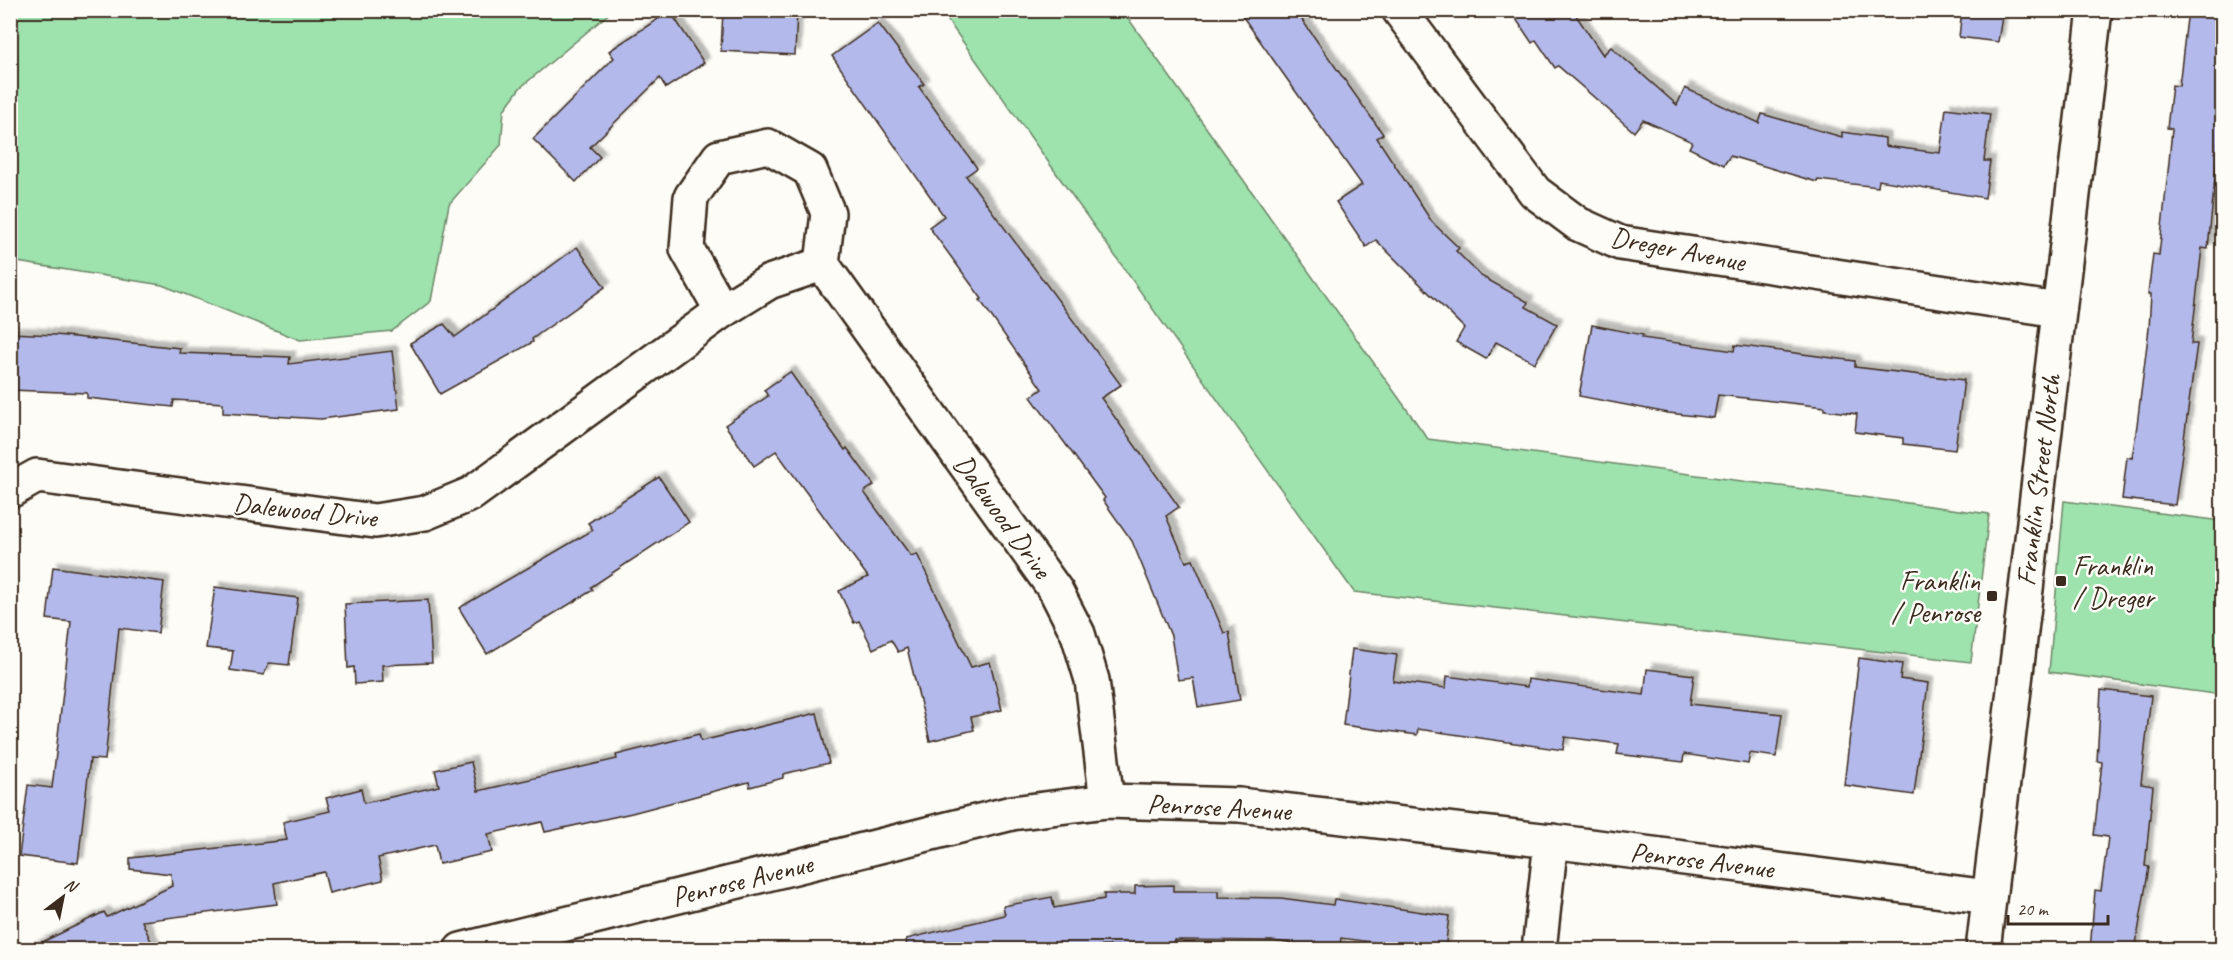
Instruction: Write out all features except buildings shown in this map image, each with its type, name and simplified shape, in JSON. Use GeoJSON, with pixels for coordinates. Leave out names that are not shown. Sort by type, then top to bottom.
{"type":"FeatureCollection","features":[{"type":"Feature","properties":{"kind":"street","name":"Dreger Avenue"},"geometry":{"type":"LineString","coordinates":[[1400,10],[1535,192],[1578,224],[1620,243],[2058,310]]}},
{"type":"Feature","properties":{"kind":"street","name":"Franklin Street North"},"geometry":{"type":"LineString","coordinates":[[1983,950],[2095,10]]}},
{"type":"Feature","properties":{"kind":"street"},"geometry":{"type":"LineString","coordinates":[[722,311],[687,249],[691,197],[719,157],[768,146],[810,170],[828,213],[822,264]]}},
{"type":"Feature","properties":{"kind":"street","name":"Dalewood Drive"},"geometry":{"type":"LineString","coordinates":[[10,491],[37,476],[375,521],[425,513],[471,494],[722,311],[769,282],[822,264],[1056,591],[1078,634],[1092,680],[1107,801]]}},
{"type":"Feature","properties":{"kind":"street","name":"Penrose Avenue"},"geometry":{"type":"LineString","coordinates":[[461,950],[1012,813],[1107,801],[1239,805],[1551,841],[1989,897]]}},
{"type":"Feature","properties":{"kind":"street"},"geometry":{"type":"LineString","coordinates":[[1539,950],[1551,841]]}},
{"type":"Feature","properties":{"kind":"green space"},"geometry":{"type":"Polygon","coordinates":[[[10,11],[612,11],[520,88],[504,110],[501,145],[449,204],[431,301],[392,331],[300,340],[162,285],[11,261],[10,11]]]}},
{"type":"Feature","properties":{"kind":"green space"},"geometry":{"type":"Polygon","coordinates":[[[941,11],[1123,11],[1428,439],[1989,514],[1971,662],[1354,592],[941,11]]]}},
{"type":"Feature","properties":{"kind":"green space"},"geometry":{"type":"Polygon","coordinates":[[[2064,501],[2222,521],[2222,695],[2049,672],[2064,501]]]}},
{"type":"Feature","properties":{"kind":"place","name":"Franklin / Dreger"},"geometry":{"type":"Point","coordinates":[2061,581]}},
{"type":"Feature","properties":{"kind":"place","name":"Franklin / Penrose"},"geometry":{"type":"Point","coordinates":[1992,596]}}]}
